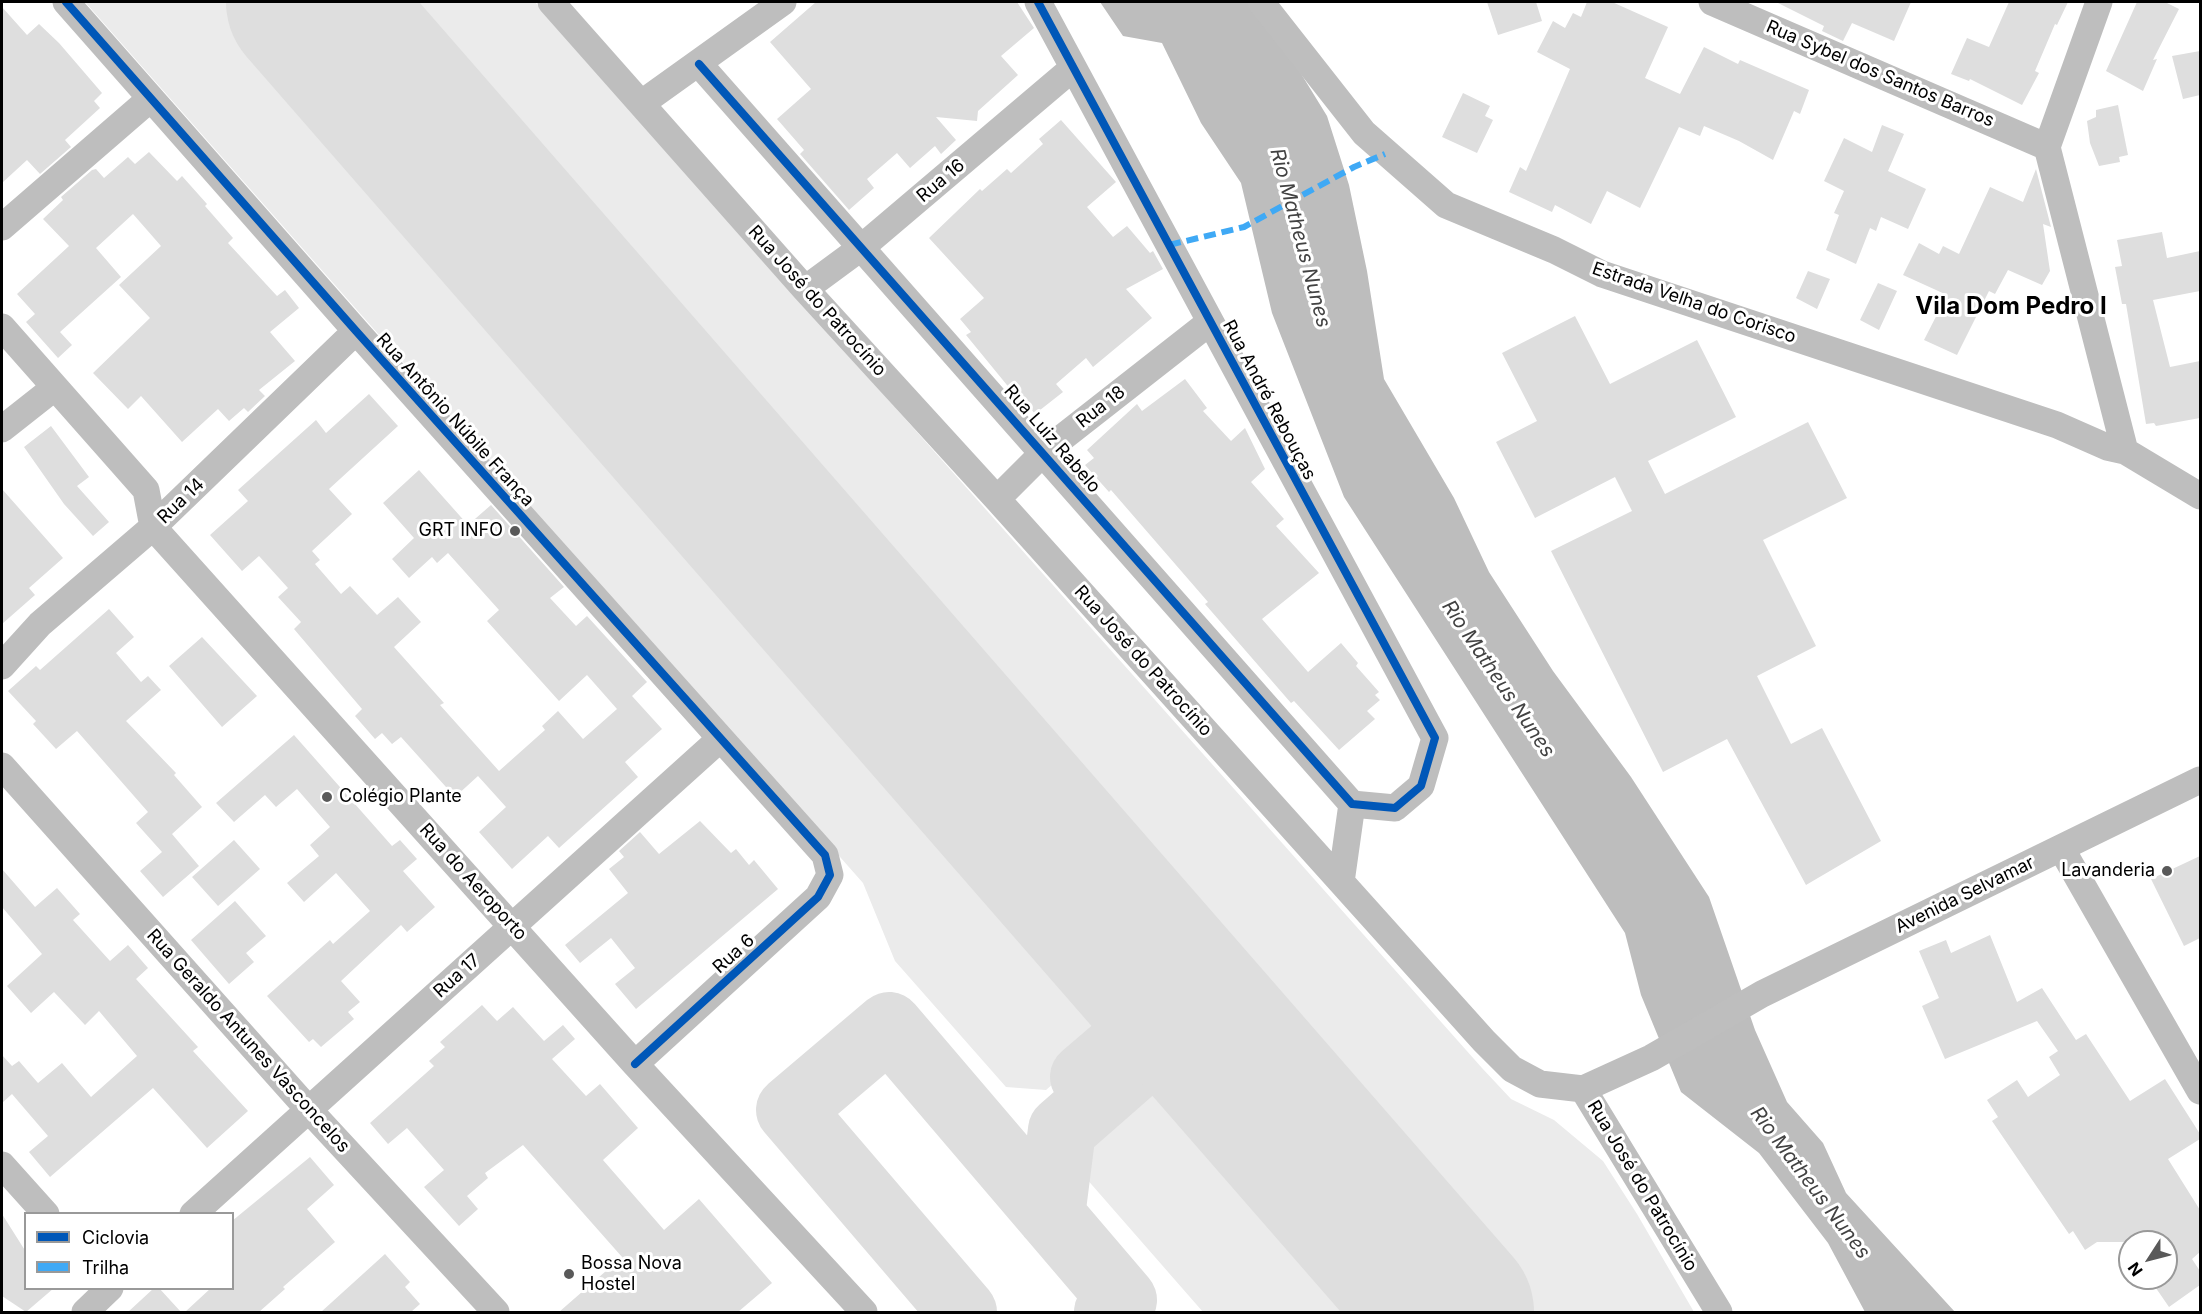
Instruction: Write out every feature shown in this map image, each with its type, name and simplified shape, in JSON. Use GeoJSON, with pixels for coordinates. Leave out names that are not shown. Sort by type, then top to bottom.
{"type":"FeatureCollection","features":[{"type":"Feature","properties":{"kind":"street","name":"Rua Antônio Núbile França"},"geometry":{"type":"LineString","coordinates":[[66,2],[356,332],[825,855]]}},
{"type":"Feature","properties":{"kind":"street","name":"Rua José do Patrocínio"},"geometry":{"type":"LineString","coordinates":[[551,2],[804,289],[997,499],[1484,1041],[1512,1069],[1540,1084],[1583,1089],[1719,1312]]}},
{"type":"Feature","properties":{"kind":"street"},"geometry":{"type":"LineString","coordinates":[[642,104],[783,2]]}},
{"type":"Feature","properties":{"kind":"street","name":"Rua André Rebouças"},"geometry":{"type":"LineString","coordinates":[[1038,2],[1435,738],[1421,786],[1395,808],[1352,804]]}},
{"type":"Feature","properties":{"kind":"street","name":"Estrada Velha do Corisco"},"geometry":{"type":"LineString","coordinates":[[1261,2],[1364,133],[1446,205],[1554,250],[1602,274],[2045,421],[2107,447],[2125,451],[2200,496]]}},
{"type":"Feature","properties":{"kind":"street","name":"Rua Sybel dos Santos Barros"},"geometry":{"type":"LineString","coordinates":[[1712,2],[2047,147]]}},
{"type":"Feature","properties":{"kind":"street"},"geometry":{"type":"LineString","coordinates":[[2099,2],[2047,147],[2125,451]]}},
{"type":"Feature","properties":{"kind":"street","name":"Rua Luiz Rabelo"},"geometry":{"type":"LineString","coordinates":[[699,64],[1044,452],[1352,804]]}},
{"type":"Feature","properties":{"kind":"street","name":"Rua 16"},"geometry":{"type":"LineString","coordinates":[[804,289],[862,247],[1073,68]]}},
{"type":"Feature","properties":{"kind":"street"},"geometry":{"type":"LineString","coordinates":[[2,227],[150,99]]}},
{"type":"Feature","properties":{"kind":"street","name":"Rua 18"},"geometry":{"type":"LineString","coordinates":[[997,499],[1044,452],[1210,322]]}},
{"type":"Feature","properties":{"kind":"street"},"geometry":{"type":"LineString","coordinates":[[2,327],[146,490],[153,527]]}},
{"type":"Feature","properties":{"kind":"street","name":"Rua 14"},"geometry":{"type":"LineString","coordinates":[[2,666],[40,624],[153,527],[356,332]]}},
{"type":"Feature","properties":{"kind":"street"},"geometry":{"type":"LineString","coordinates":[[2,429],[54,388]]}},
{"type":"Feature","properties":{"kind":"street","name":"Rua do Aeroporto"},"geometry":{"type":"LineString","coordinates":[[153,527],[635,1064],[864,1312]]}},
{"type":"Feature","properties":{"kind":"street","name":"Rua 17"},"geometry":{"type":"LineString","coordinates":[[196,1212],[720,739]]}},
{"type":"Feature","properties":{"kind":"street","name":"Rua Geraldo Antunes Vasconcelos"},"geometry":{"type":"LineString","coordinates":[[2,766],[309,1110],[496,1312]]}},
{"type":"Feature","properties":{"kind":"street","name":"Avenida Selvamar"},"geometry":{"type":"LineString","coordinates":[[1583,1089],[1651,1058],[1762,994],[2200,780]]}},
{"type":"Feature","properties":{"kind":"street"},"geometry":{"type":"LineString","coordinates":[[1341,882],[1352,804]]}},
{"type":"Feature","properties":{"kind":"street"},"geometry":{"type":"LineString","coordinates":[[2061,848],[2200,1091]]}},
{"type":"Feature","properties":{"kind":"street","name":"Rua 6"},"geometry":{"type":"LineString","coordinates":[[635,1064],[819,897],[830,875],[825,855]]}},
{"type":"Feature","properties":{"kind":"street"},"geometry":{"type":"LineString","coordinates":[[2,1165],[44,1212]]}},
{"type":"Feature","properties":{"kind":"street"},"geometry":{"type":"LineString","coordinates":[[85,1312],[108,1290]]}},
{"type":"Feature","properties":{"kind":"shaded area"},"geometry":{"type":"Polygon","coordinates":[[[85,2],[255,2],[1120,994],[1114,1031],[1046,1090],[1006,1087],[895,961],[863,883],[85,2]]]}},
{"type":"Feature","properties":{"kind":"shaded area"},"geometry":{"type":"Polygon","coordinates":[[[366,2],[535,2],[1482,1068],[1511,1099],[1554,1120],[1603,1161],[1694,1312],[1507,1312],[366,2]]]}},
{"type":"Feature","properties":{"kind":"shaded area"},"geometry":{"type":"Polygon","coordinates":[[[1156,1069],[1191,1077],[1395,1312],[1203,1312],[1078,1169],[1080,1133],[1156,1069]]]}},
{"type":"Feature","properties":{"kind":"water","name":"Rio Matheus Nunes"},"geometry":{"type":"Polygon","coordinates":[[[1100,2],[1248,2],[1292,59],[1327,116],[1349,185],[1367,271],[1384,379],[1454,498],[1489,572],[1553,671],[1631,777],[1709,897],[1755,1030],[1787,1102],[1823,1143],[1846,1193],[1955,1312],[1865,1312],[1828,1243],[1759,1153],[1681,1092],[1641,995],[1625,933],[1344,497],[1272,313],[1241,183],[1201,123],[1162,43],[1123,36],[1100,2]]]}},
{"type":"Feature","properties":{"kind":"building"},"geometry":{"type":"Polygon","coordinates":[[[816,2],[1017,2],[1034,28],[1001,56],[1018,75],[978,111],[977,121],[936,117],[956,140],[941,154],[935,146],[910,168],[897,153],[867,179],[874,188],[849,210],[800,154],[804,150],[777,119],[811,89],[770,42],[816,2]]]}},
{"type":"Feature","properties":{"kind":"building"},"geometry":{"type":"Polygon","coordinates":[[[1487,2],[1536,2],[1542,21],[1498,35],[1487,2]]]}},
{"type":"Feature","properties":{"kind":"building"},"geometry":{"type":"Polygon","coordinates":[[[1587,2],[1612,2],[1668,27],[1645,78],[1680,94],[1704,47],[1738,64],[1740,60],[1809,90],[1800,114],[1794,111],[1773,160],[1739,141],[1704,126],[1700,136],[1679,127],[1640,208],[1607,191],[1591,224],[1555,205],[1552,212],[1509,192],[1520,167],[1526,171],[1570,69],[1537,52],[1553,21],[1565,28],[1573,13],[1581,17],[1587,2]]]}},
{"type":"Feature","properties":{"kind":"building"},"geometry":{"type":"Polygon","coordinates":[[[1776,2],[1911,2],[1894,41],[1852,23],[1843,41],[1822,31],[1824,26],[1776,2]]]}},
{"type":"Feature","properties":{"kind":"building"},"geometry":{"type":"Polygon","coordinates":[[[2009,2],[2068,2],[2057,25],[2055,24],[2035,71],[2039,73],[2022,105],[1970,79],[1969,81],[1951,74],[1967,38],[1989,47],[2009,2]]]}},
{"type":"Feature","properties":{"kind":"building"},"geometry":{"type":"Polygon","coordinates":[[[2137,2],[2165,2],[2179,9],[2153,60],[2157,59],[2143,91],[2106,71],[2137,2]]]}},
{"type":"Feature","properties":{"kind":"building"},"geometry":{"type":"Polygon","coordinates":[[[2,7],[27,35],[39,24],[59,43],[102,93],[94,101],[100,108],[65,140],[71,147],[40,174],[27,160],[2,183],[2,7]]]}},
{"type":"Feature","properties":{"kind":"building"},"geometry":{"type":"Polygon","coordinates":[[[2200,51],[2200,95],[2183,99],[2172,56],[2200,51]]]}},
{"type":"Feature","properties":{"kind":"building"},"geometry":{"type":"Polygon","coordinates":[[[1463,93],[1490,106],[1485,116],[1493,120],[1477,153],[1442,137],[1463,93]]]}},
{"type":"Feature","properties":{"kind":"building"},"geometry":{"type":"Polygon","coordinates":[[[2118,105],[2128,155],[2119,157],[2120,162],[2099,166],[2090,143],[2087,121],[2096,117],[2096,110],[2118,105]]]}},
{"type":"Feature","properties":{"kind":"building"},"geometry":{"type":"Polygon","coordinates":[[[1061,120],[1116,182],[1087,207],[1113,237],[1127,226],[1150,253],[1153,251],[1163,269],[1126,289],[1152,318],[1093,367],[1086,358],[1056,384],[1063,392],[1035,414],[1031,409],[1029,412],[966,335],[971,332],[960,319],[984,298],[929,238],[980,189],[982,191],[1007,169],[1011,173],[1043,144],[1039,139],[1061,120]]]}},
{"type":"Feature","properties":{"kind":"building"},"geometry":{"type":"Polygon","coordinates":[[[1882,125],[1904,134],[1888,171],[1926,189],[1908,229],[1881,217],[1876,231],[1870,228],[1856,264],[1826,250],[1839,215],[1834,213],[1844,191],[1824,181],[1844,138],[1872,152],[1882,125]]]}},
{"type":"Feature","properties":{"kind":"building"},"geometry":{"type":"Polygon","coordinates":[[[149,152],[177,181],[182,176],[207,204],[205,206],[233,238],[228,243],[277,296],[285,290],[299,308],[270,332],[295,361],[259,390],[265,396],[248,412],[244,408],[229,421],[218,409],[182,442],[141,396],[128,409],[93,373],[150,318],[119,285],[161,246],[133,214],[96,248],[121,277],[60,332],[72,345],[58,358],[26,322],[35,314],[17,294],[69,246],[43,219],[63,200],[61,197],[92,170],[96,169],[104,178],[128,157],[135,164],[149,152]]]}},
{"type":"Feature","properties":{"kind":"building"},"geometry":{"type":"Polygon","coordinates":[[[2036,169],[2051,227],[2043,224],[2050,271],[2042,285],[2008,270],[1995,294],[1989,291],[1957,355],[1924,340],[1947,295],[1903,275],[1919,243],[1939,254],[1943,246],[1959,254],[1990,187],[2023,202],[2036,169]]]}},
{"type":"Feature","properties":{"kind":"building"},"geometry":{"type":"Polygon","coordinates":[[[2162,232],[2167,258],[2200,251],[2200,291],[2153,300],[2170,367],[2200,361],[2200,418],[2156,426],[2154,423],[2146,424],[2126,304],[2122,304],[2115,267],[2122,266],[2117,240],[2162,232]]]}},
{"type":"Feature","properties":{"kind":"building"},"geometry":{"type":"Polygon","coordinates":[[[1808,271],[1830,279],[1817,309],[1796,298],[1808,271]]]}},
{"type":"Feature","properties":{"kind":"building"},"geometry":{"type":"Polygon","coordinates":[[[1878,283],[1897,291],[1879,330],[1860,320],[1878,283]]]}},
{"type":"Feature","properties":{"kind":"building"},"geometry":{"type":"Polygon","coordinates":[[[1575,316],[1610,384],[1697,340],[1736,417],[1648,461],[1665,494],[1808,422],[1847,498],[1763,540],[1816,646],[1757,676],[1791,744],[1822,728],[1881,841],[1806,885],[1727,739],[1663,772],[1551,551],[1632,511],[1615,477],[1535,518],[1496,442],[1537,421],[1502,353],[1575,316]]]}},
{"type":"Feature","properties":{"kind":"building"},"geometry":{"type":"Polygon","coordinates":[[[1185,379],[1207,408],[1203,411],[1231,441],[1245,428],[1265,469],[1251,482],[1284,519],[1276,526],[1319,573],[1262,619],[1308,672],[1341,643],[1358,663],[1356,666],[1379,692],[1375,695],[1380,700],[1367,711],[1375,719],[1339,750],[1294,701],[1291,703],[1205,604],[1208,602],[1111,490],[1109,492],[1085,465],[1094,458],[1087,450],[1137,404],[1142,411],[1185,379]]]}},
{"type":"Feature","properties":{"kind":"building"},"geometry":{"type":"Polygon","coordinates":[[[369,394],[398,426],[329,489],[352,514],[312,551],[320,560],[315,564],[341,594],[350,586],[377,615],[398,597],[421,622],[394,647],[444,703],[440,705],[499,771],[545,730],[542,726],[558,711],[583,739],[617,709],[587,675],[559,701],[487,621],[499,610],[448,553],[437,563],[432,557],[409,578],[392,559],[414,538],[383,503],[419,470],[468,525],[491,505],[564,587],[550,598],[576,626],[587,616],[647,682],[632,696],[662,729],[625,762],[638,777],[559,848],[548,836],[512,869],[479,832],[506,807],[478,776],[455,797],[401,737],[392,744],[382,733],[375,739],[355,716],[362,709],[294,629],[301,622],[278,597],[288,588],[259,556],[242,571],[210,535],[248,501],[238,490],[316,420],[326,433],[369,394]]]}},
{"type":"Feature","properties":{"kind":"building"},"geometry":{"type":"Polygon","coordinates":[[[51,426],[89,477],[77,486],[109,522],[93,536],[64,504],[24,447],[51,426]]]}},
{"type":"Feature","properties":{"kind":"building"},"geometry":{"type":"Polygon","coordinates":[[[2,489],[63,558],[29,588],[35,595],[2,624],[2,489]]]}},
{"type":"Feature","properties":{"kind":"building"},"geometry":{"type":"Polygon","coordinates":[[[109,609],[134,637],[116,653],[141,682],[148,676],[161,690],[126,721],[176,773],[174,775],[202,807],[172,834],[199,866],[163,897],[140,871],[162,852],[136,823],[148,812],[77,731],[56,749],[33,724],[36,721],[8,691],[36,666],[40,670],[109,609]]]}},
{"type":"Feature","properties":{"kind":"building"},"geometry":{"type":"Polygon","coordinates":[[[202,637],[257,696],[222,727],[169,666],[202,637]]]}},
{"type":"Feature","properties":{"kind":"building"},"geometry":{"type":"Polygon","coordinates":[[[294,735],[392,846],[400,840],[417,859],[403,871],[435,907],[407,932],[401,925],[341,981],[360,1002],[348,1012],[354,1019],[321,1047],[313,1039],[309,1042],[267,996],[330,940],[333,944],[370,911],[336,873],[304,902],[287,883],[319,856],[310,845],[330,827],[297,789],[276,807],[265,795],[234,822],[216,803],[294,735]]]}},
{"type":"Feature","properties":{"kind":"building"},"geometry":{"type":"Polygon","coordinates":[[[700,821],[731,853],[736,849],[749,865],[754,860],[778,889],[636,1009],[615,984],[635,968],[611,938],[580,963],[565,945],[628,893],[609,869],[624,857],[619,851],[640,832],[659,854],[700,821]]]}},
{"type":"Feature","properties":{"kind":"building"},"geometry":{"type":"Polygon","coordinates":[[[234,840],[260,869],[218,906],[192,877],[234,840]]]}},
{"type":"Feature","properties":{"kind":"building"},"geometry":{"type":"Polygon","coordinates":[[[2200,856],[2200,938],[2184,946],[2151,879],[2200,856]]]}},
{"type":"Feature","properties":{"kind":"building"},"geometry":{"type":"Polygon","coordinates":[[[2,869],[35,907],[57,888],[80,914],[73,920],[110,961],[128,945],[148,968],[136,979],[198,1047],[193,1051],[248,1111],[207,1148],[153,1088],[50,1177],[29,1152],[48,1136],[12,1094],[2,1103],[2,1055],[12,1066],[19,1061],[38,1083],[62,1063],[91,1097],[137,1056],[99,1011],[85,1025],[54,992],[31,1013],[7,986],[42,954],[2,907],[2,869]]]}},
{"type":"Feature","properties":{"kind":"building"},"geometry":{"type":"Polygon","coordinates":[[[235,901],[266,936],[246,953],[254,962],[229,984],[191,940],[235,901]]]}},
{"type":"Feature","properties":{"kind":"building"},"geometry":{"type":"Polygon","coordinates":[[[1990,935],[2017,1002],[2042,988],[2076,1040],[2086,1034],[2130,1101],[2165,1079],[2200,1134],[2200,1139],[2168,1159],[2200,1210],[2200,1252],[2192,1259],[2200,1271],[2200,1285],[2169,1307],[2157,1290],[2178,1290],[2178,1230],[2118,1230],[2118,1242],[2097,1242],[2085,1250],[2073,1231],[2069,1234],[1992,1121],[1998,1117],[1987,1100],[2017,1080],[2028,1097],[2060,1075],[2049,1057],[2058,1051],[2037,1021],[1945,1059],[1922,1006],[1939,998],[1919,951],[1946,940],[1951,953],[1990,935]]]}},
{"type":"Feature","properties":{"kind":"building"},"geometry":{"type":"Polygon","coordinates":[[[482,1005],[497,1021],[513,1007],[544,1041],[563,1025],[575,1039],[552,1059],[586,1096],[600,1084],[638,1128],[603,1160],[664,1230],[699,1199],[772,1283],[738,1312],[559,1312],[622,1257],[523,1145],[485,1173],[488,1178],[467,1196],[478,1209],[459,1226],[424,1187],[444,1170],[407,1128],[388,1144],[370,1123],[434,1066],[429,1061],[445,1047],[440,1042],[482,1005]]]}},
{"type":"Feature","properties":{"kind":"building"},"geometry":{"type":"Polygon","coordinates":[[[310,1157],[334,1185],[307,1209],[335,1242],[283,1287],[285,1289],[259,1312],[185,1312],[209,1290],[234,1290],[234,1219],[310,1157]]]}},
{"type":"Feature","properties":{"kind":"building"},"geometry":{"type":"Polygon","coordinates":[[[2,1214],[24,1249],[24,1290],[52,1290],[26,1312],[2,1296],[2,1214]]]}},
{"type":"Feature","properties":{"kind":"building"},"geometry":{"type":"Polygon","coordinates":[[[385,1254],[410,1282],[405,1287],[420,1304],[411,1312],[321,1312],[385,1254]]]}},
{"type":"Feature","properties":{"kind":"building"},"geometry":{"type":"Polygon","coordinates":[[[152,1290],[161,1290],[181,1312],[128,1312],[152,1290]]]}},
{"type":"Feature","properties":{"kind":"taxiway"},"geometry":{"type":"LineString","coordinates":[[1084,1077],[1133,1035],[1154,972]]}},
{"type":"Feature","properties":{"kind":"taxiway"},"geometry":{"type":"LineString","coordinates":[[963,1312],[790,1110],[889,1026],[1123,1300],[1108,1312]]}},
{"type":"Feature","properties":{"kind":"taxiway"},"geometry":{"type":"LineString","coordinates":[[1051,1216],[1062,1130],[1151,1052],[1228,1057]]}},
{"type":"Feature","properties":{"kind":"runway"},"geometry":{"type":"LineString","coordinates":[[309,2],[1451,1312]]}},
{"type":"Feature","properties":{"kind":"marked path"},"geometry":{"type":"LineString","coordinates":[[1169,245],[1244,227],[1354,167],[1385,154]]}},
{"type":"Feature","properties":{"kind":"cycle path"},"geometry":{"type":"LineString","coordinates":[[66,2],[356,331],[825,855],[830,875],[818,897],[635,1064]]}},
{"type":"Feature","properties":{"kind":"cycle path"},"geometry":{"type":"LineString","coordinates":[[699,64],[1352,804],[1395,808],[1421,786],[1435,738],[1038,2]]}},
{"type":"Feature","properties":{"kind":"place","name":"GRT INFO"},"geometry":{"type":"Point","coordinates":[515,531]}},
{"type":"Feature","properties":{"kind":"place","name":"Colégio Plante"},"geometry":{"type":"Point","coordinates":[327,797]}},
{"type":"Feature","properties":{"kind":"place","name":"Lavanderia"},"geometry":{"type":"Point","coordinates":[2167,871]}},
{"type":"Feature","properties":{"kind":"place","name":"Bossa Nova Hostel"},"geometry":{"type":"Point","coordinates":[569,1274]}},
{"type":"Feature","properties":{"kind":"district","name":"Vila Dom Pedro I"},"geometry":{"type":"Point","coordinates":[2011,307]}}]}
